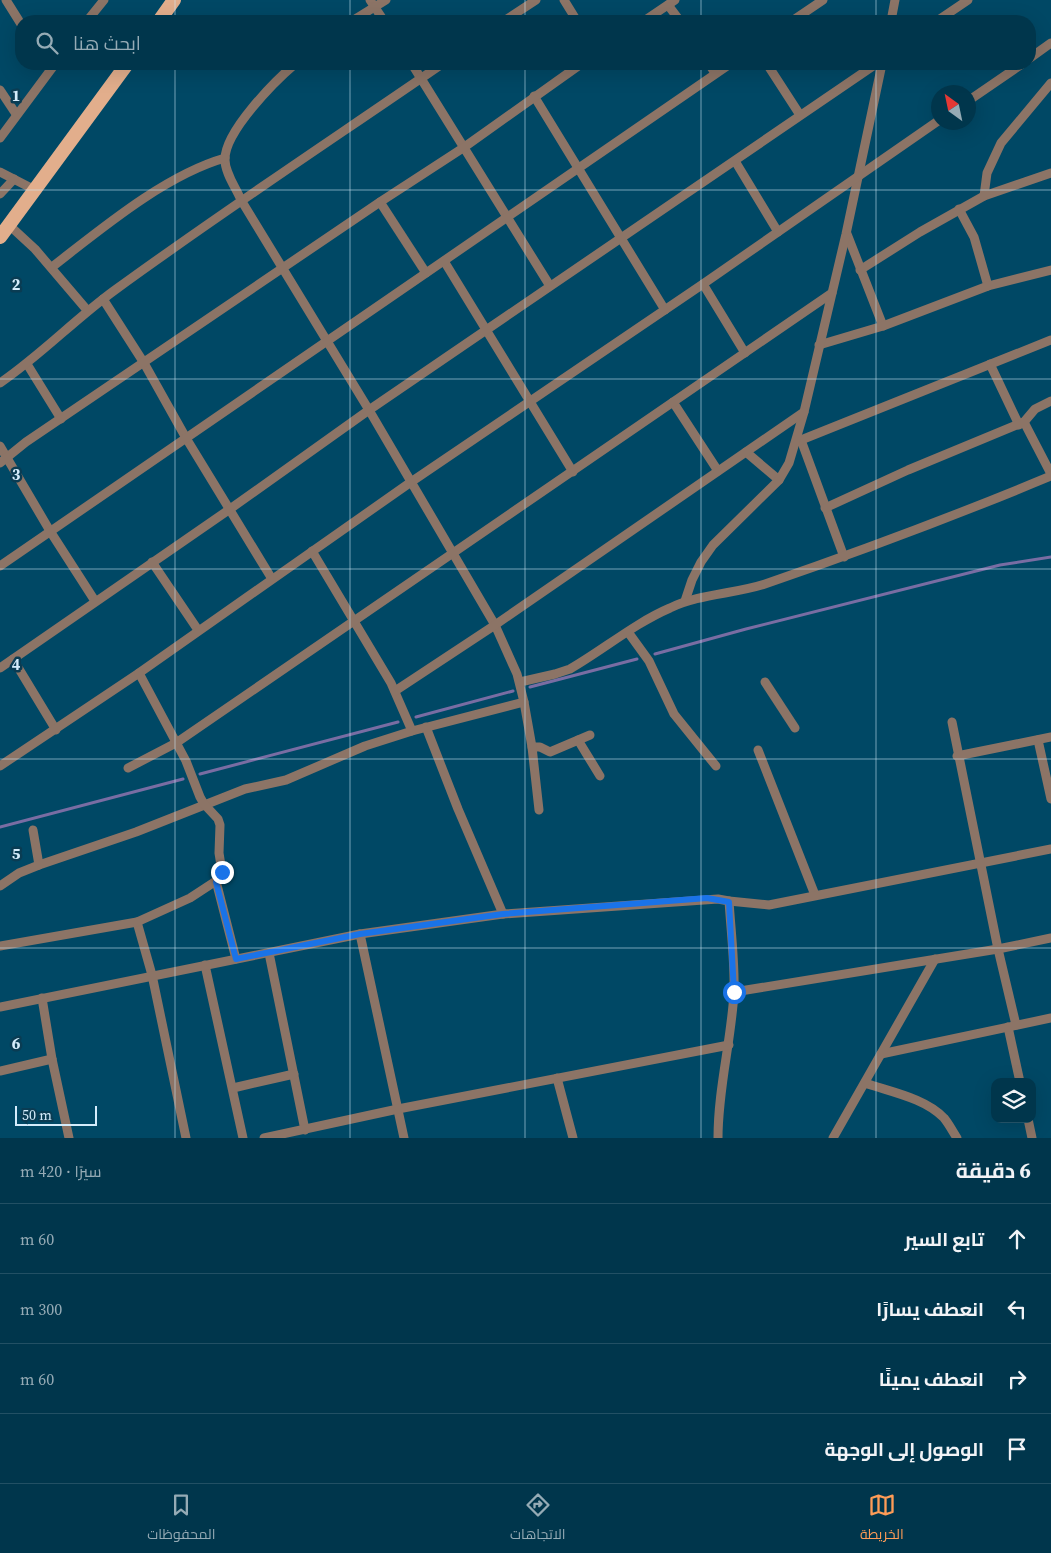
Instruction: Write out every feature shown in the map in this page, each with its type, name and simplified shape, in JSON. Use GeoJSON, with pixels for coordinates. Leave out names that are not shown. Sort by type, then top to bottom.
{"type":"FeatureCollection","features":[{"type":"Feature","properties":{"kind":"highway"},"geometry":{"type":"LineString","coordinates":[[163,15],[174,0]]}},
{"type":"Feature","properties":{"kind":"highway"},"geometry":{"type":"LineString","coordinates":[[0,237],[123,70]]}},
{"type":"Feature","properties":{"kind":"street"},"geometry":{"type":"LineString","coordinates":[[6,0],[15,15]]}},
{"type":"Feature","properties":{"kind":"street"},"geometry":{"type":"LineString","coordinates":[[92,15],[104,0]]}},
{"type":"Feature","properties":{"kind":"street"},"geometry":{"type":"LineString","coordinates":[[359,15],[373,3],[386,0]]}},
{"type":"Feature","properties":{"kind":"street"},"geometry":{"type":"LineString","coordinates":[[513,15],[536,0]]}},
{"type":"Feature","properties":{"kind":"street"},"geometry":{"type":"LineString","coordinates":[[564,0],[573,15]]}},
{"type":"Feature","properties":{"kind":"street"},"geometry":{"type":"LineString","coordinates":[[798,15],[809,4],[823,0]]}},
{"type":"Feature","properties":{"kind":"street"},"geometry":{"type":"LineString","coordinates":[[892,15],[895,0]]}},
{"type":"Feature","properties":{"kind":"street"},"geometry":{"type":"LineString","coordinates":[[946,15],[968,0]]}},
{"type":"Feature","properties":{"kind":"street"},"geometry":{"type":"LineString","coordinates":[[653,15],[672,2],[677,15]]}},
{"type":"Feature","properties":{"kind":"street"},"geometry":{"type":"LineString","coordinates":[[373,3],[380,15]]}},
{"type":"Feature","properties":{"kind":"street"},"geometry":{"type":"LineString","coordinates":[[1036,54],[1051,43]]}},
{"type":"Feature","properties":{"kind":"street"},"geometry":{"type":"LineString","coordinates":[[0,138],[48,70]]}},
{"type":"Feature","properties":{"kind":"street"},"geometry":{"type":"LineString","coordinates":[[288,70],[275,81],[234,134],[225,158],[226,168],[241,200],[328,341],[454,553],[495,626],[520,682],[532,747],[539,810]]}},
{"type":"Feature","properties":{"kind":"street"},"geometry":{"type":"LineString","coordinates":[[416,70],[550,286]]}},
{"type":"Feature","properties":{"kind":"street"},"geometry":{"type":"LineString","coordinates":[[0,383],[27,364],[87,310],[241,200],[433,70]]}},
{"type":"Feature","properties":{"kind":"street"},"geometry":{"type":"LineString","coordinates":[[3,460],[61,418],[463,148],[572,70]]}},
{"type":"Feature","properties":{"kind":"street"},"geometry":{"type":"LineString","coordinates":[[0,566],[720,70]]}},
{"type":"Feature","properties":{"kind":"street"},"geometry":{"type":"LineString","coordinates":[[771,70],[800,115]]}},
{"type":"Feature","properties":{"kind":"street"},"geometry":{"type":"LineString","coordinates":[[0,668],[369,410],[867,70]]}},
{"type":"Feature","properties":{"kind":"street"},"geometry":{"type":"LineString","coordinates":[[685,601],[701,562],[713,545],[779,480],[789,463],[798,441],[818,345],[846,234],[881,70]]}},
{"type":"Feature","properties":{"kind":"street"},"geometry":{"type":"LineString","coordinates":[[976,96],[1013,70]]}},
{"type":"Feature","properties":{"kind":"street"},"geometry":{"type":"LineString","coordinates":[[984,196],[987,173],[1001,143],[1051,83]]}},
{"type":"Feature","properties":{"kind":"street"},"geometry":{"type":"LineString","coordinates":[[0,90],[16,114]]}},
{"type":"Feature","properties":{"kind":"street"},"geometry":{"type":"LineString","coordinates":[[534,96],[665,310]]}},
{"type":"Feature","properties":{"kind":"street"},"geometry":{"type":"LineString","coordinates":[[0,766],[139,673],[411,482],[703,284],[931,126]]}},
{"type":"Feature","properties":{"kind":"street"},"geometry":{"type":"LineString","coordinates":[[52,267],[104,227],[148,197],[207,163],[225,158]]}},
{"type":"Feature","properties":{"kind":"street"},"geometry":{"type":"LineString","coordinates":[[735,161],[778,232]]}},
{"type":"Feature","properties":{"kind":"street"},"geometry":{"type":"LineString","coordinates":[[0,172],[35,190]]}},
{"type":"Feature","properties":{"kind":"street"},"geometry":{"type":"LineString","coordinates":[[860,270],[920,232],[984,196],[1051,173]]}},
{"type":"Feature","properties":{"kind":"street"},"geometry":{"type":"LineString","coordinates":[[0,194],[14,179]]}},
{"type":"Feature","properties":{"kind":"street"},"geometry":{"type":"LineString","coordinates":[[380,202],[426,273]]}},
{"type":"Feature","properties":{"kind":"street"},"geometry":{"type":"LineString","coordinates":[[960,209],[974,236],[988,286]]}},
{"type":"Feature","properties":{"kind":"street"},"geometry":{"type":"LineString","coordinates":[[9,225],[52,267],[87,310]]}},
{"type":"Feature","properties":{"kind":"street"},"geometry":{"type":"LineString","coordinates":[[846,234],[883,326]]}},
{"type":"Feature","properties":{"kind":"street"},"geometry":{"type":"LineString","coordinates":[[444,261],[573,472]]}},
{"type":"Feature","properties":{"kind":"street"},"geometry":{"type":"LineString","coordinates":[[818,345],[883,326],[988,286],[1051,270]]}},
{"type":"Feature","properties":{"kind":"street"},"geometry":{"type":"LineString","coordinates":[[703,284],[744,353]]}},
{"type":"Feature","properties":{"kind":"street"},"geometry":{"type":"LineString","coordinates":[[128,768],[176,743],[832,293]]}},
{"type":"Feature","properties":{"kind":"street"},"geometry":{"type":"LineString","coordinates":[[103,299],[144,363],[186,438],[272,579]]}},
{"type":"Feature","properties":{"kind":"street"},"geometry":{"type":"LineString","coordinates":[[798,441],[1051,340]]}},
{"type":"Feature","properties":{"kind":"street"},"geometry":{"type":"LineString","coordinates":[[27,364],[61,418]]}},
{"type":"Feature","properties":{"kind":"street"},"geometry":{"type":"LineString","coordinates":[[520,682],[555,674],[570,668],[652,617],[685,601],[758,586],[844,557],[982,505],[1051,475],[990,364]]}},
{"type":"Feature","properties":{"kind":"street"},"geometry":{"type":"LineString","coordinates":[[673,402],[718,471]]}},
{"type":"Feature","properties":{"kind":"street"},"geometry":{"type":"LineString","coordinates":[[825,508],[908,470],[1022,423],[1036,409],[1051,402]]}},
{"type":"Feature","properties":{"kind":"street"},"geometry":{"type":"LineString","coordinates":[[395,691],[495,626],[804,412]]}},
{"type":"Feature","properties":{"kind":"street"},"geometry":{"type":"LineString","coordinates":[[798,441],[844,557]]}},
{"type":"Feature","properties":{"kind":"street"},"geometry":{"type":"LineString","coordinates":[[0,446],[3,460],[95,601]]}},
{"type":"Feature","properties":{"kind":"street"},"geometry":{"type":"LineString","coordinates":[[746,452],[779,480]]}},
{"type":"Feature","properties":{"kind":"street"},"geometry":{"type":"LineString","coordinates":[[312,551],[395,691],[412,731]]}},
{"type":"Feature","properties":{"kind":"street"},"geometry":{"type":"LineString","coordinates":[[152,562],[198,630]]}},
{"type":"Feature","properties":{"kind":"street"},"geometry":{"type":"LineString","coordinates":[[628,632],[649,660],[674,714],[716,766]]}},
{"type":"Feature","properties":{"kind":"street"},"geometry":{"type":"LineString","coordinates":[[13,659],[56,730]]}},
{"type":"Feature","properties":{"kind":"street"},"geometry":{"type":"LineString","coordinates":[[0,946],[137,922],[190,898],[216,882],[222,872],[219,853],[220,825],[218,818],[204,804],[176,743],[139,673]]}},
{"type":"Feature","properties":{"kind":"street"},"geometry":{"type":"LineString","coordinates":[[765,682],[794,728]]}},
{"type":"Feature","properties":{"kind":"street"},"geometry":{"type":"LineString","coordinates":[[0,886],[20,873],[39,865],[136,832],[245,789],[286,780],[365,746],[426,727],[524,702]]}},
{"type":"Feature","properties":{"kind":"street"},"geometry":{"type":"LineString","coordinates":[[952,722],[998,949],[1019,1078]]}},
{"type":"Feature","properties":{"kind":"street"},"geometry":{"type":"LineString","coordinates":[[426,727],[458,809],[503,914]]}},
{"type":"Feature","properties":{"kind":"street"},"geometry":{"type":"LineString","coordinates":[[532,747],[540,747],[550,752],[590,734]]}},
{"type":"Feature","properties":{"kind":"street"},"geometry":{"type":"LineString","coordinates":[[958,756],[1051,737]]}},
{"type":"Feature","properties":{"kind":"street"},"geometry":{"type":"LineString","coordinates":[[578,740],[600,776]]}},
{"type":"Feature","properties":{"kind":"street"},"geometry":{"type":"LineString","coordinates":[[1038,740],[1050,787],[1051,799]]}},
{"type":"Feature","properties":{"kind":"street"},"geometry":{"type":"LineString","coordinates":[[758,750],[815,895]]}},
{"type":"Feature","properties":{"kind":"street"},"geometry":{"type":"LineString","coordinates":[[32,830],[39,865]]}},
{"type":"Feature","properties":{"kind":"street"},"geometry":{"type":"LineString","coordinates":[[0,1007],[360,934],[503,914],[707,898],[729,902],[769,905],[907,876],[980,864],[1051,849]]}},
{"type":"Feature","properties":{"kind":"street"},"geometry":{"type":"LineString","coordinates":[[216,882],[236,959]]}},
{"type":"Feature","properties":{"kind":"street"},"geometry":{"type":"LineString","coordinates":[[718,1138],[720,1103],[729,1045],[734,992],[729,902]]}},
{"type":"Feature","properties":{"kind":"street"},"geometry":{"type":"LineString","coordinates":[[137,922],[152,975],[186,1138]]}},
{"type":"Feature","properties":{"kind":"street"},"geometry":{"type":"LineString","coordinates":[[360,934],[404,1138]]}},
{"type":"Feature","properties":{"kind":"street"},"geometry":{"type":"LineString","coordinates":[[734,992],[998,949],[1051,938]]}},
{"type":"Feature","properties":{"kind":"street"},"geometry":{"type":"LineString","coordinates":[[270,953],[305,1130]]}},
{"type":"Feature","properties":{"kind":"street"},"geometry":{"type":"LineString","coordinates":[[833,1138],[935,959]]}},
{"type":"Feature","properties":{"kind":"street"},"geometry":{"type":"LineString","coordinates":[[205,965],[243,1138]]}},
{"type":"Feature","properties":{"kind":"street"},"geometry":{"type":"LineString","coordinates":[[42,998],[52,1058],[69,1138]]}},
{"type":"Feature","properties":{"kind":"street"},"geometry":{"type":"LineString","coordinates":[[881,1054],[1051,1018]]}},
{"type":"Feature","properties":{"kind":"street"},"geometry":{"type":"LineString","coordinates":[[264,1138],[398,1109],[729,1045]]}},
{"type":"Feature","properties":{"kind":"street"},"geometry":{"type":"LineString","coordinates":[[0,1071],[52,1058]]}},
{"type":"Feature","properties":{"kind":"street"},"geometry":{"type":"LineString","coordinates":[[233,1088],[294,1074]]}},
{"type":"Feature","properties":{"kind":"street"},"geometry":{"type":"LineString","coordinates":[[557,1078],[573,1138]]}},
{"type":"Feature","properties":{"kind":"street"},"geometry":{"type":"LineString","coordinates":[[865,1083],[913,1099],[932,1108],[945,1119],[957,1138]]}},
{"type":"Feature","properties":{"kind":"street"},"geometry":{"type":"LineString","coordinates":[[1029,1123],[1032,1138]]}},
{"type":"Feature","properties":{"kind":"waterway"},"geometry":{"type":"LineString","coordinates":[[655,654],[1000,565],[1051,557]]}},
{"type":"Feature","properties":{"kind":"waterway"},"geometry":{"type":"LineString","coordinates":[[530,687],[637,659]]}},
{"type":"Feature","properties":{"kind":"waterway"},"geometry":{"type":"LineString","coordinates":[[416,717],[513,691]]}},
{"type":"Feature","properties":{"kind":"waterway"},"geometry":{"type":"LineString","coordinates":[[200,774],[398,722]]}},
{"type":"Feature","properties":{"kind":"waterway"},"geometry":{"type":"LineString","coordinates":[[0,827],[183,779]]}},
{"type":"Feature","properties":{"kind":"route"},"geometry":{"type":"LineString","coordinates":[[222,872],[216,882],[236,959],[360,934],[503,914],[707,898],[718,899],[729,902],[734,992]]}}]}
